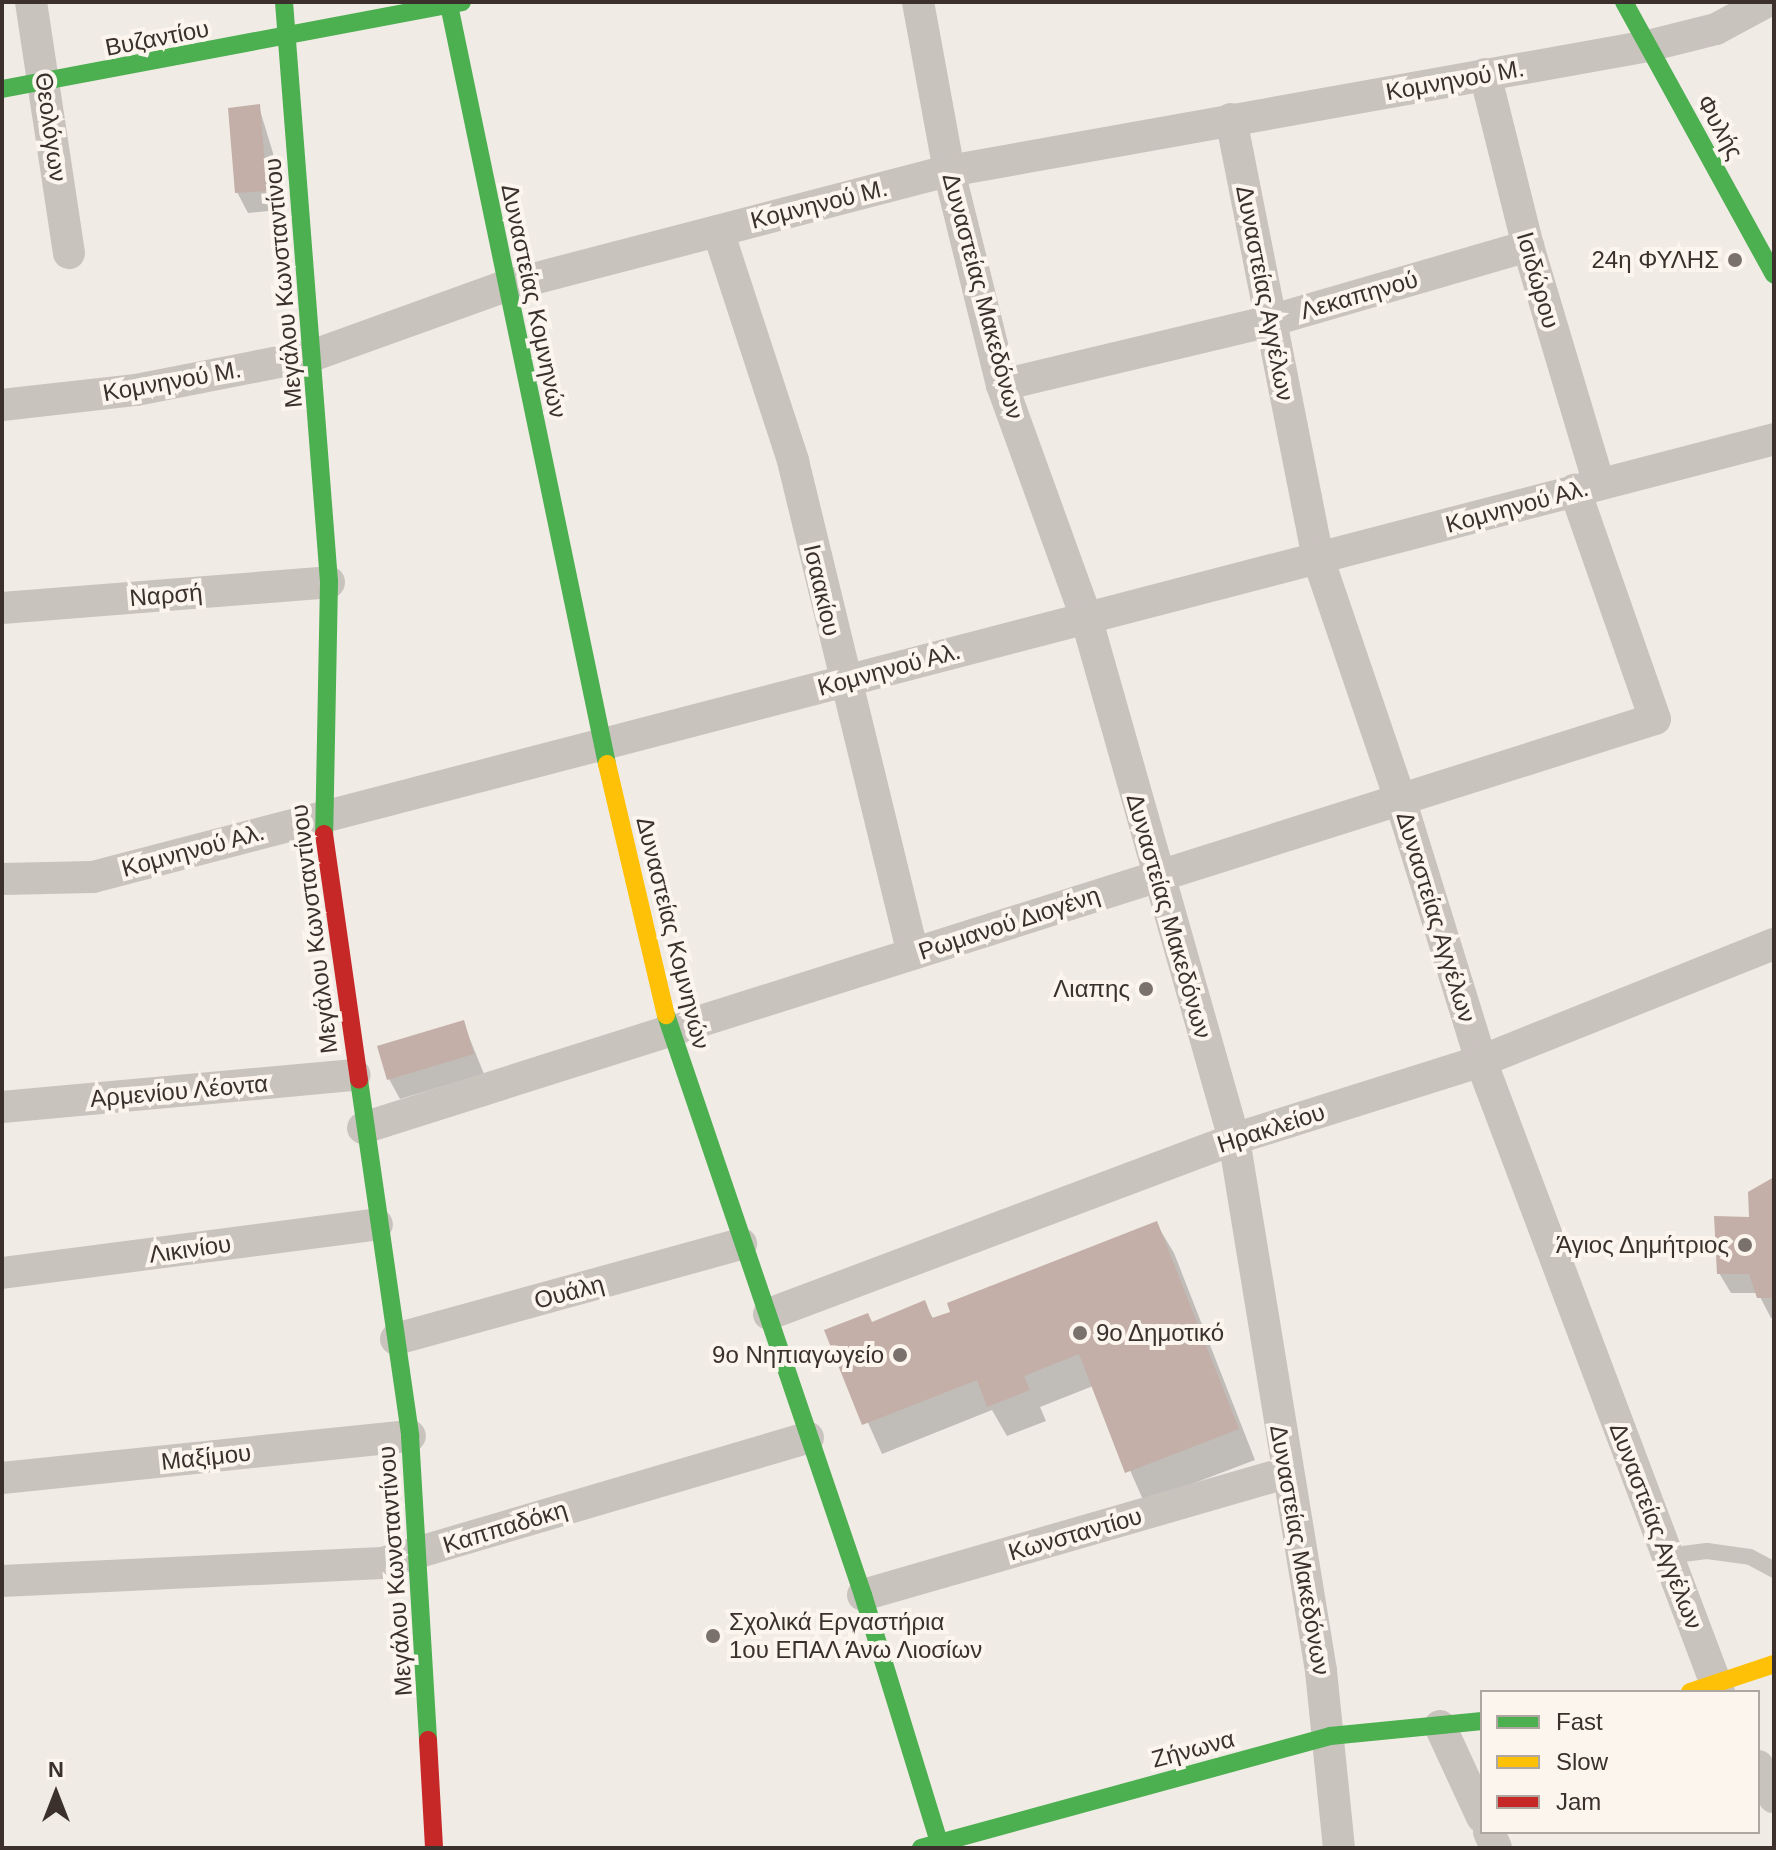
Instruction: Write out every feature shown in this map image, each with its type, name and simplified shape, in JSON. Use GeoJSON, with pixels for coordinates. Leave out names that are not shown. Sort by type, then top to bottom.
{"type":"FeatureCollection","features":[{"type":"Feature","properties":{"kind":"street","name":"Θεολόγων"},"geometry":{"type":"LineString","coordinates":[[31,2],[69,253]]}},
{"type":"Feature","properties":{"kind":"street","name":"Μεγάλου Κωνσταντίνου"},"geometry":{"type":"LineString","coordinates":[[284,2],[314,355],[329,582],[321,816],[355,1075],[410,1436],[421,1553],[434,1848]]}},
{"type":"Feature","properties":{"kind":"street","name":"Δυναστείας Μακεδόνων"},"geometry":{"type":"LineString","coordinates":[[918,2],[949,171],[1002,385],[1086,617],[1234,1139],[1330,1736],[1339,1848]]}},
{"type":"Feature","properties":{"kind":"street","name":"Φυλής"},"geometry":{"type":"LineString","coordinates":[[1624,2],[1774,275]]}},
{"type":"Feature","properties":{"kind":"street","name":"Κομνηνού Μ."},"geometry":{"type":"LineString","coordinates":[[2,405],[136,390],[314,355],[506,286],[949,171],[1648,46],[1716,29],[1766,2]]}},
{"type":"Feature","properties":{"kind":"street","name":"Βυζαντίου"},"geometry":{"type":"LineString","coordinates":[[2,89],[45,84],[456,3]]}},
{"type":"Feature","properties":{"kind":"street","name":"Δυναστείας Κομνηνών"},"geometry":{"type":"LineString","coordinates":[[456,3],[506,286],[602,743],[670,1031],[863,1595],[940,1846]]}},
{"type":"Feature","properties":{"kind":"street","name":"Ισιδώρου"},"geometry":{"type":"LineString","coordinates":[[1485,74],[1587,487],[1655,719]]}},
{"type":"Feature","properties":{"kind":"street","name":"Δυναστείας Αγγέλων"},"geometry":{"type":"LineString","coordinates":[[1231,119],[1318,558],[1400,799],[1481,1061],[1667,1556],[1708,1690]]}},
{"type":"Feature","properties":{"kind":"street","name":"Ισαακίου"},"geometry":{"type":"LineString","coordinates":[[718,231],[793,461],[842,681],[913,954]]}},
{"type":"Feature","properties":{"kind":"street","name":"Λεκαπηνού"},"geometry":{"type":"LineString","coordinates":[[1002,385],[1270,321],[1528,246]]}},
{"type":"Feature","properties":{"kind":"street","name":"Κομνηνού Αλ."},"geometry":{"type":"LineString","coordinates":[[2,879],[93,877],[1774,439]]}},
{"type":"Feature","properties":{"kind":"street","name":"Ναρσή"},"geometry":{"type":"LineString","coordinates":[[2,608],[329,582]]}},
{"type":"Feature","properties":{"kind":"street","name":"Ρωμανού Διογένη"},"geometry":{"type":"LineString","coordinates":[[363,1128],[1655,719]]}},
{"type":"Feature","properties":{"kind":"street","name":"Ηρακλείου"},"geometry":{"type":"LineString","coordinates":[[769,1314],[1234,1139],[1481,1061],[1774,944]]}},
{"type":"Feature","properties":{"kind":"street","name":"Αρμενίου Λέοντα"},"geometry":{"type":"LineString","coordinates":[[2,1107],[355,1075]]}},
{"type":"Feature","properties":{"kind":"street","name":"Λικινίου"},"geometry":{"type":"LineString","coordinates":[[2,1273],[377,1224]]}},
{"type":"Feature","properties":{"kind":"street","name":"Ουάλη"},"geometry":{"type":"LineString","coordinates":[[396,1339],[741,1244]]}},
{"type":"Feature","properties":{"kind":"street","name":"Μαξίμου"},"geometry":{"type":"LineString","coordinates":[[2,1478],[410,1436]]}},
{"type":"Feature","properties":{"kind":"street","name":"Καππαδόκη"},"geometry":{"type":"LineString","coordinates":[[2,1581],[365,1566],[421,1553],[808,1438]]}},
{"type":"Feature","properties":{"kind":"street","name":"Κωνσταντίου"},"geometry":{"type":"LineString","coordinates":[[863,1595],[1286,1473]]}},
{"type":"Feature","properties":{"kind":"street"},"geometry":{"type":"LineString","coordinates":[[1708,1690],[1774,1664]]}},
{"type":"Feature","properties":{"kind":"street","name":"Ζήνωνα"},"geometry":{"type":"LineString","coordinates":[[921,1848],[940,1846],[1330,1736],[1480,1721]]}},
{"type":"Feature","properties":{"kind":"street"},"geometry":{"type":"LineString","coordinates":[[1440,1726],[1480,1813]]}},
{"type":"Feature","properties":{"kind":"street"},"geometry":{"type":"LineString","coordinates":[[1760,1770],[1774,1797]]}},
{"type":"Feature","properties":{"kind":"lane"},"geometry":{"type":"LineString","coordinates":[[1667,1556],[1721,1553],[1750,1557],[1774,1570]]}},
{"type":"Feature","properties":{"kind":"building"},"geometry":{"type":"Polygon","coordinates":[[[260,104],[267,191],[235,193],[228,108],[260,104]]]}},
{"type":"Feature","properties":{"kind":"building"},"geometry":{"type":"Polygon","coordinates":[[[464,1020],[474,1054],[387,1080],[377,1046],[464,1020]]]}},
{"type":"Feature","properties":{"kind":"building","name":"Άγιος Δημήτριος"},"geometry":{"type":"Polygon","coordinates":[[[1774,1177],[1774,1298],[1757,1298],[1749,1274],[1717,1274],[1714,1216],[1749,1217],[1748,1192],[1774,1177]]]}},
{"type":"Feature","properties":{"kind":"building","name":"9ο Δημοτικό"},"geometry":{"type":"Polygon","coordinates":[[[1157,1221],[1239,1429],[1125,1473],[1079,1354],[1024,1376],[1030,1390],[987,1407],[977,1380],[862,1425],[824,1330],[868,1313],[872,1322],[925,1300],[932,1318],[950,1312],[947,1303],[1157,1221]]]}},
{"type":"Feature","properties":{"kind":"traffic: fast"},"geometry":{"type":"LineString","coordinates":[[284,2],[329,582],[324,834]]}},
{"type":"Feature","properties":{"kind":"traffic: fast"},"geometry":{"type":"LineString","coordinates":[[2,89],[462,2]]}},
{"type":"Feature","properties":{"kind":"traffic: fast"},"geometry":{"type":"LineString","coordinates":[[1624,2],[1774,275]]}},
{"type":"Feature","properties":{"kind":"traffic: fast"},"geometry":{"type":"LineString","coordinates":[[449,5],[607,764]]}},
{"type":"Feature","properties":{"kind":"traffic: fast"},"geometry":{"type":"LineString","coordinates":[[666,1015],[863,1595],[941,1848]]}},
{"type":"Feature","properties":{"kind":"traffic: fast"},"geometry":{"type":"LineString","coordinates":[[359,1080],[410,1436],[428,1740]]}},
{"type":"Feature","properties":{"kind":"traffic: fast"},"geometry":{"type":"LineString","coordinates":[[921,1848],[1330,1736],[1480,1721]]}},
{"type":"Feature","properties":{"kind":"traffic: slow"},"geometry":{"type":"LineString","coordinates":[[607,764],[666,1015]]}},
{"type":"Feature","properties":{"kind":"traffic: slow"},"geometry":{"type":"LineString","coordinates":[[1696,1690],[1774,1664]]}},
{"type":"Feature","properties":{"kind":"traffic: jam"},"geometry":{"type":"LineString","coordinates":[[324,834],[359,1080]]}},
{"type":"Feature","properties":{"kind":"traffic: jam"},"geometry":{"type":"LineString","coordinates":[[428,1740],[434,1848]]}},
{"type":"Feature","properties":{"kind":"place","name":"24η ΦΥΛΗΣ"},"geometry":{"type":"Point","coordinates":[1735,260]}},
{"type":"Feature","properties":{"kind":"place","name":"Λιαπης"},"geometry":{"type":"Point","coordinates":[1146,989]}},
{"type":"Feature","properties":{"kind":"place","name":"Άγιος Δημήτριος"},"geometry":{"type":"Point","coordinates":[1745,1245]}},
{"type":"Feature","properties":{"kind":"place","name":"9ο Δημοτικό"},"geometry":{"type":"Point","coordinates":[1080,1333]}},
{"type":"Feature","properties":{"kind":"place","name":"9ο Νηπιαγωγείο"},"geometry":{"type":"Point","coordinates":[900,1355]}},
{"type":"Feature","properties":{"kind":"place","name":"Σχολικά Εργαστήρια 1ου ΕΠΑΛ Άνω Λιοσίων"},"geometry":{"type":"Point","coordinates":[713,1636]}}]}
